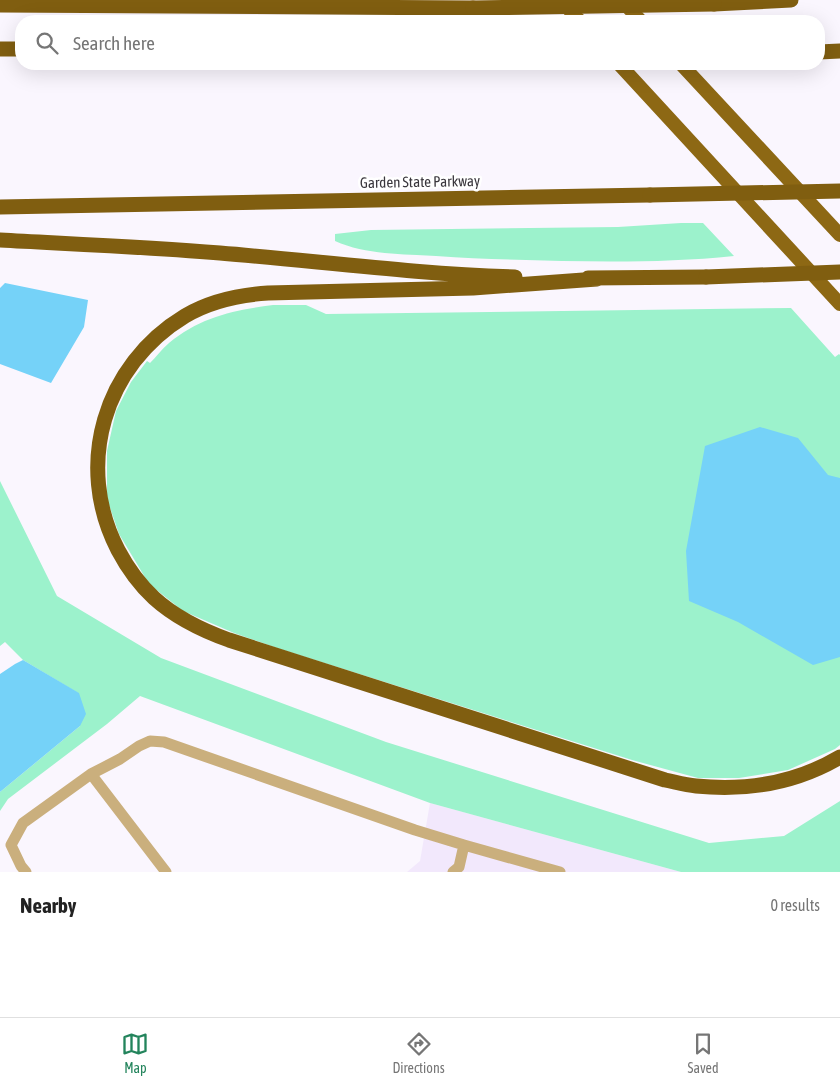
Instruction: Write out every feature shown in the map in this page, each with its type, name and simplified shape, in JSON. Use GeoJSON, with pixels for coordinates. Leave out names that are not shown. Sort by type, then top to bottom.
{"type":"FeatureCollection","features":[{"type":"Feature","properties":{"kind":"highway"},"geometry":{"type":"LineString","coordinates":[[269,0],[291,7]]}},
{"type":"Feature","properties":{"kind":"highway"},"geometry":{"type":"LineString","coordinates":[[561,0],[575,15]]}},
{"type":"Feature","properties":{"kind":"highway"},"geometry":{"type":"LineString","coordinates":[[621,0],[635,15]]}},
{"type":"Feature","properties":{"kind":"highway"},"geometry":{"type":"LineString","coordinates":[[0,5],[473,8],[714,4],[791,0]]}},
{"type":"Feature","properties":{"kind":"highway"},"geometry":{"type":"LineString","coordinates":[[0,49],[15,49]]}},
{"type":"Feature","properties":{"kind":"highway"},"geometry":{"type":"LineString","coordinates":[[825,52],[840,52]]}},
{"type":"Feature","properties":{"kind":"highway"},"geometry":{"type":"LineString","coordinates":[[625,70],[840,304]]}},
{"type":"Feature","properties":{"kind":"highway"},"geometry":{"type":"LineString","coordinates":[[687,70],[840,235]]}},
{"type":"Feature","properties":{"kind":"highway","name":"Garden State Parkway"},"geometry":{"type":"LineString","coordinates":[[0,207],[840,192]]}},
{"type":"Feature","properties":{"kind":"highway"},"geometry":{"type":"LineString","coordinates":[[0,240],[138,247],[457,274],[598,279]]}},
{"type":"Feature","properties":{"kind":"highway"},"geometry":{"type":"LineString","coordinates":[[840,272],[598,279],[473,288],[268,293],[229,298],[199,308],[185,316],[154,339],[138,356],[126,372],[107,412],[101,433],[97,472],[98,488],[106,522],[122,559],[134,577],[154,598],[177,616],[202,630],[665,780],[694,786],[723,788],[770,784],[829,764],[840,757]]}},
{"type":"Feature","properties":{"kind":"lane"},"geometry":{"type":"LineString","coordinates":[[26,872],[11,845],[23,823],[91,774],[150,741],[164,742],[415,830],[560,872]]}},
{"type":"Feature","properties":{"kind":"lane"},"geometry":{"type":"LineString","coordinates":[[91,774],[166,872]]}},
{"type":"Feature","properties":{"kind":"lane"},"geometry":{"type":"LineString","coordinates":[[453,872],[459,867],[464,845]]}},
{"type":"Feature","properties":{"kind":"shaded area"},"geometry":{"type":"Polygon","coordinates":[[[430,803],[681,872],[407,872],[420,861],[430,803]]]}},
{"type":"Feature","properties":{"kind":"green space"},"geometry":{"type":"Polygon","coordinates":[[[703,223],[734,256],[626,261],[468,258],[385,253],[359,249],[335,241],[335,234],[371,230],[618,227],[703,223]]]}},
{"type":"Feature","properties":{"kind":"green space"},"geometry":{"type":"Polygon","coordinates":[[[273,305],[306,305],[326,314],[791,308],[835,357],[840,355],[840,745],[788,770],[739,778],[698,778],[632,760],[280,649],[234,633],[183,611],[149,584],[119,534],[107,499],[107,451],[116,411],[131,382],[147,361],[150,363],[166,345],[181,334],[218,316],[245,309],[273,305]]]}},
{"type":"Feature","properties":{"kind":"green space"},"geometry":{"type":"Polygon","coordinates":[[[0,481],[57,596],[161,658],[386,742],[709,843],[784,836],[840,801],[840,872],[681,872],[430,803],[140,696],[107,724],[8,799],[0,811],[0,792],[80,726],[78,693],[23,660],[5,642],[0,646],[0,481]]]}},
{"type":"Feature","properties":{"kind":"water"},"geometry":{"type":"Polygon","coordinates":[[[5,283],[88,300],[84,327],[51,383],[0,364],[0,288],[5,283]]]}},
{"type":"Feature","properties":{"kind":"water"},"geometry":{"type":"Polygon","coordinates":[[[760,427],[798,438],[828,475],[840,478],[840,657],[813,665],[738,622],[689,601],[686,551],[705,446],[760,427]]]}},
{"type":"Feature","properties":{"kind":"water"},"geometry":{"type":"Polygon","coordinates":[[[23,660],[79,693],[86,714],[80,726],[0,792],[0,674],[23,660]]]}}]}
